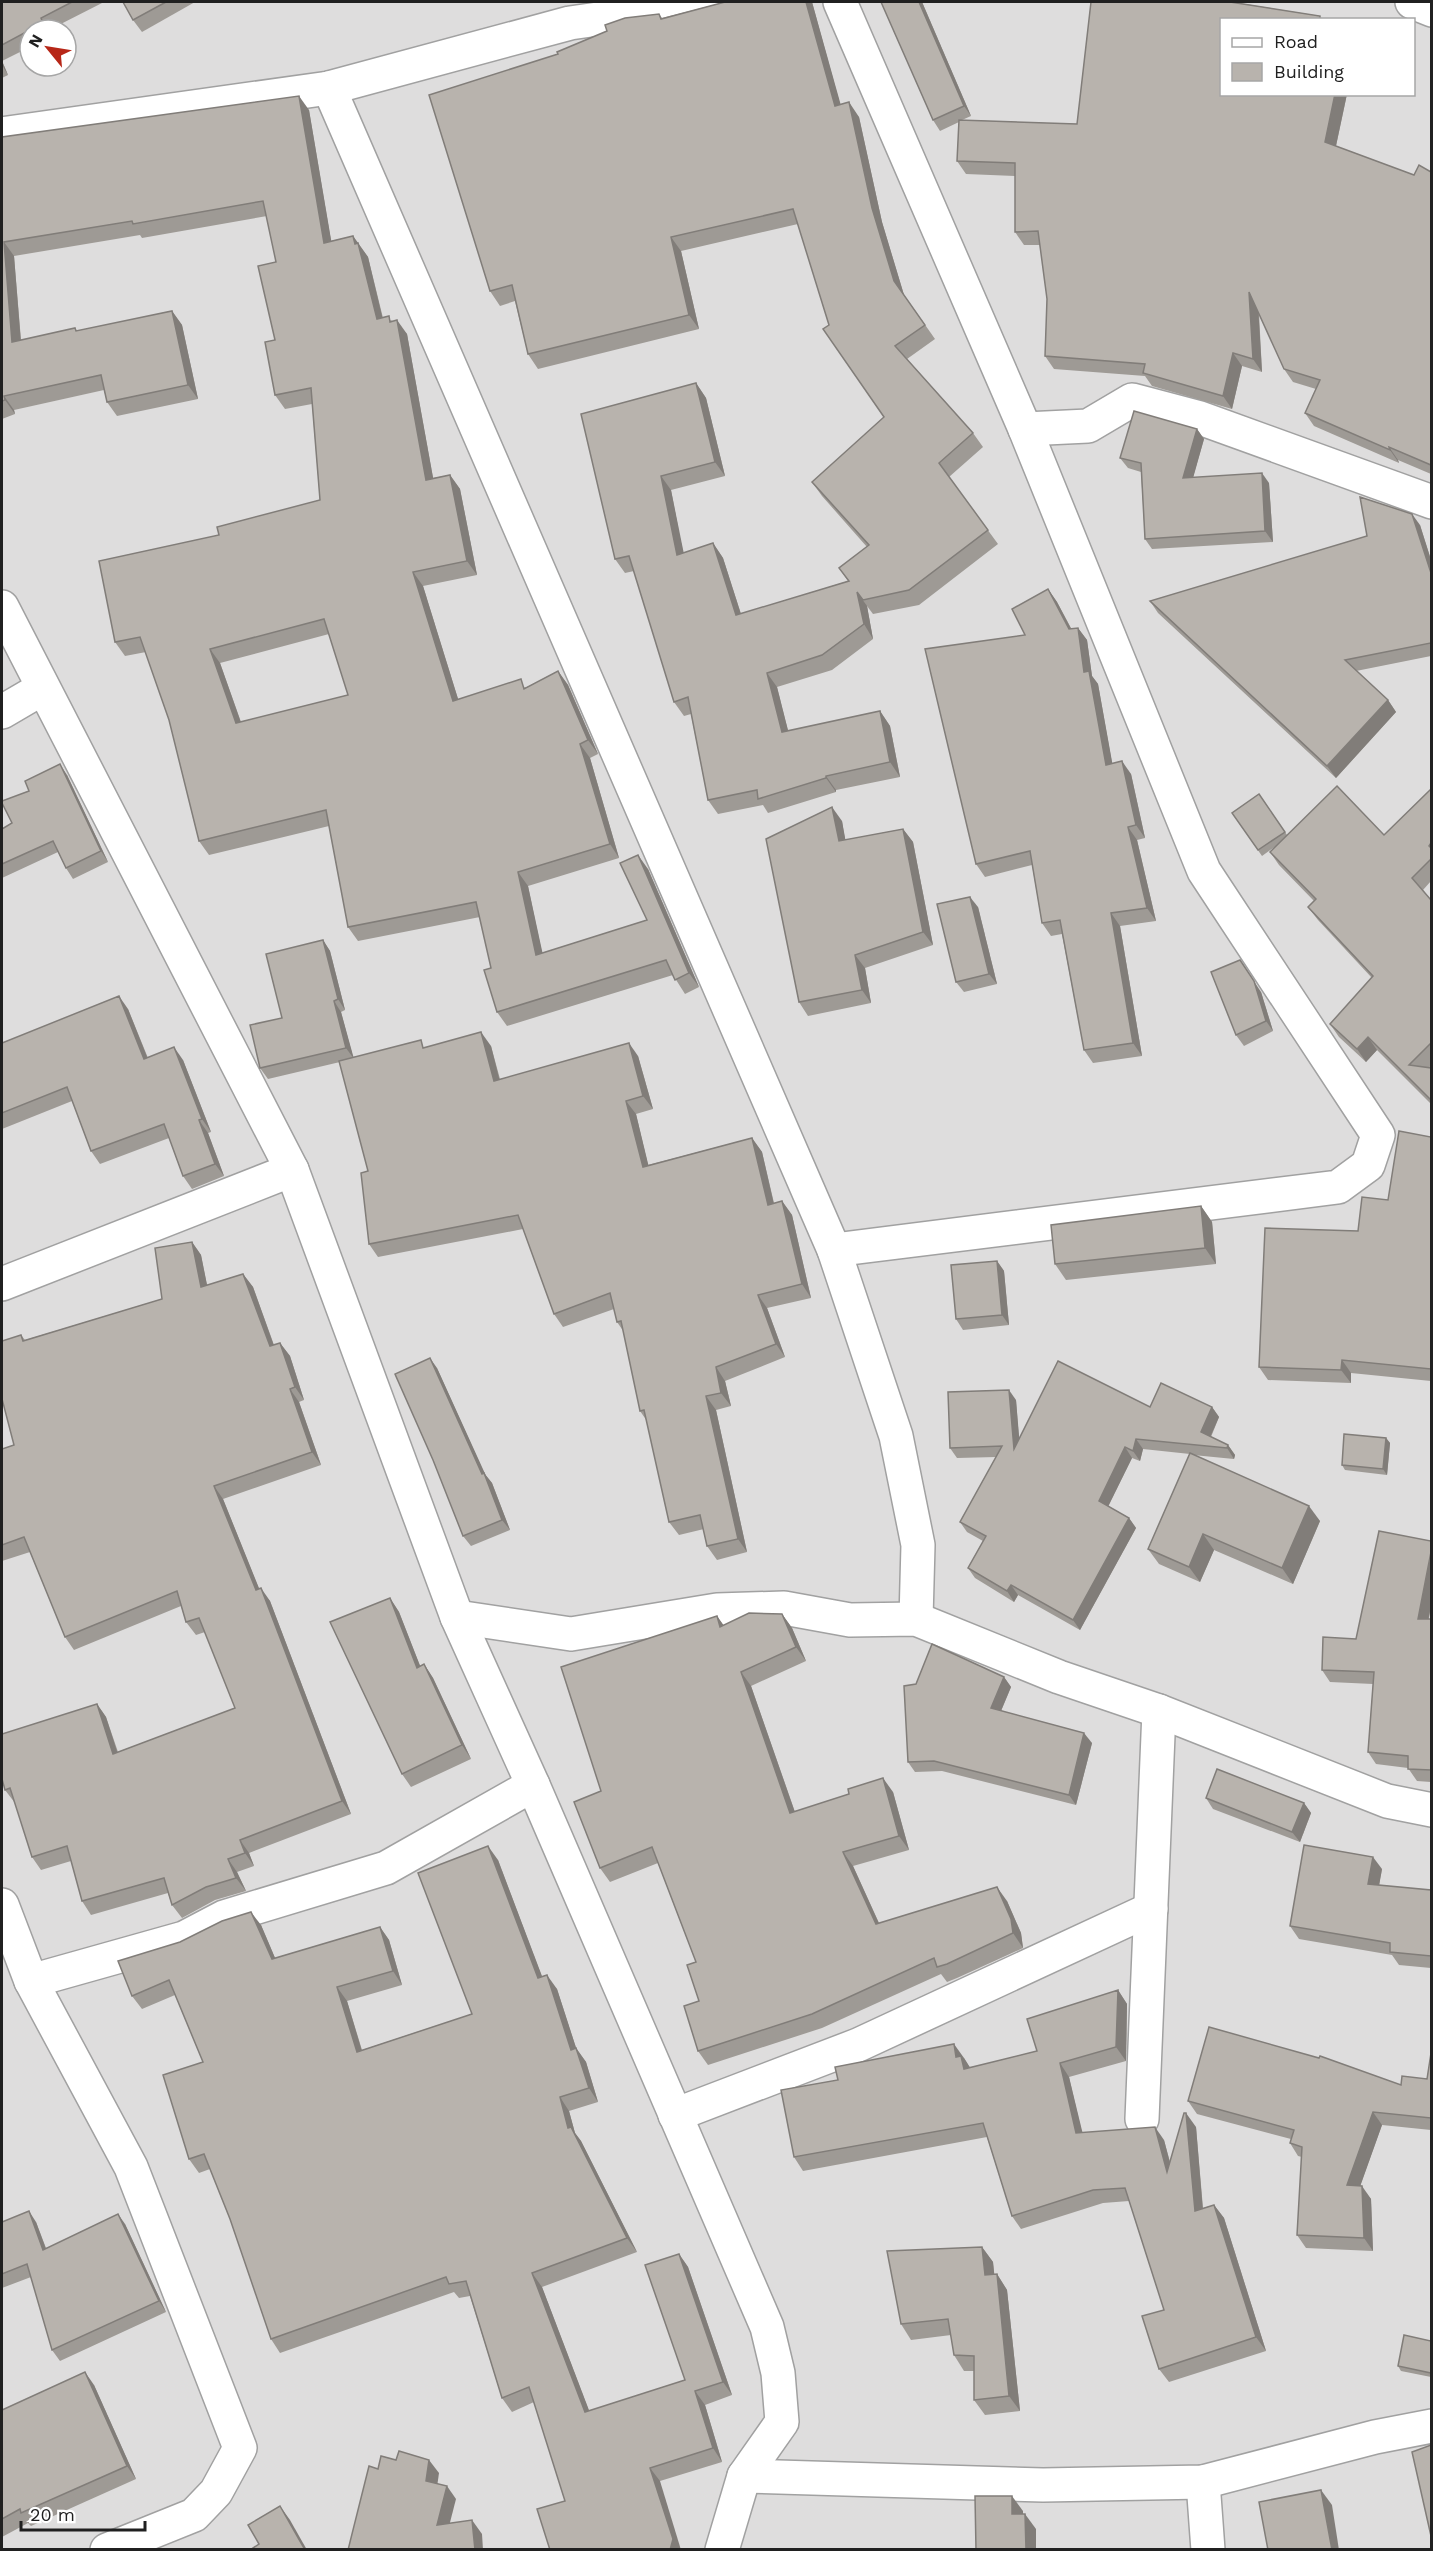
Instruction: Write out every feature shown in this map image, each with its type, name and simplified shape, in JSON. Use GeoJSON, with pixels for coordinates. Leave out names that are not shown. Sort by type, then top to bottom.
{"type":"FeatureCollection","features":[{"type":"Feature","properties":{"kind":"street"},"geometry":{"type":"LineString","coordinates":[[2,134],[329,88],[570,23],[717,2]]}},
{"type":"Feature","properties":{"kind":"street"},"geometry":{"type":"LineString","coordinates":[[834,1250],[1338,1187],[1368,1165],[1378,1135],[1204,871],[1025,429],[840,2]]}},
{"type":"Feature","properties":{"kind":"street"},"geometry":{"type":"LineString","coordinates":[[1412,2],[1431,10]]}},
{"type":"Feature","properties":{"kind":"street"},"geometry":{"type":"LineString","coordinates":[[329,88],[834,1250],[896,1436],[918,1545],[916,1619]]}},
{"type":"Feature","properties":{"kind":"street"},"geometry":{"type":"LineString","coordinates":[[1025,429],[1088,426],[1132,400],[1200,418],[1431,502]]}},
{"type":"Feature","properties":{"kind":"street"},"geometry":{"type":"LineString","coordinates":[[2,607],[292,1170],[457,1617],[533,1785],[767,2328],[778,2373],[782,2422],[744,2476],[722,2550]]}},
{"type":"Feature","properties":{"kind":"street"},"geometry":{"type":"LineString","coordinates":[[2,712],[44,688]]}},
{"type":"Feature","properties":{"kind":"street"},"geometry":{"type":"LineString","coordinates":[[2,1284],[292,1170]]}},
{"type":"Feature","properties":{"kind":"street"},"geometry":{"type":"LineString","coordinates":[[457,1617],[571,1634],[717,1610],[784,1608],[850,1620],[916,1619],[1059,1677],[1159,1711],[1387,1801],[1431,1810]]}},
{"type":"Feature","properties":{"kind":"street"},"geometry":{"type":"LineString","coordinates":[[1142,2119],[1159,1711]]}},
{"type":"Feature","properties":{"kind":"street"},"geometry":{"type":"LineString","coordinates":[[31,1981],[184,1938],[224,1917],[386,1868],[533,1785]]}},
{"type":"Feature","properties":{"kind":"street"},"geometry":{"type":"LineString","coordinates":[[2,1905],[31,1981],[131,2168],[240,2448],[216,2492],[194,2515],[107,2550]]}},
{"type":"Feature","properties":{"kind":"street"},"geometry":{"type":"LineString","coordinates":[[675,2115],[858,2045],[1151,1909]]}},
{"type":"Feature","properties":{"kind":"street"},"geometry":{"type":"LineString","coordinates":[[744,2476],[1043,2486],[1203,2482],[1375,2437],[1431,2426]]}},
{"type":"Feature","properties":{"kind":"street"},"geometry":{"type":"LineString","coordinates":[[1203,2482],[1208,2550]]}},
{"type":"Feature","properties":{"kind":"shaded area"},"geometry":{"type":"Polygon","coordinates":[[[2,2],[1431,2],[1431,2549],[2,2549],[2,2]]]}},
{"type":"Feature","properties":{"kind":"building"},"geometry":{"type":"Polygon","coordinates":[[[2,2],[72,2],[41,18],[18,18],[18,36],[2,45],[2,2]]]}},
{"type":"Feature","properties":{"kind":"building"},"geometry":{"type":"Polygon","coordinates":[[[123,2],[166,2],[133,20],[123,2]]]}},
{"type":"Feature","properties":{"kind":"building"},"geometry":{"type":"Polygon","coordinates":[[[725,2],[806,2],[835,106],[849,102],[872,208],[894,281],[925,325],[895,346],[973,433],[939,463],[988,530],[909,590],[863,600],[857,592],[864,624],[822,655],[767,673],[782,732],[880,711],[890,762],[826,776],[826,778],[758,799],[757,790],[708,800],[688,697],[674,702],[629,556],[615,559],[581,414],[696,383],[715,462],[661,476],[677,555],[713,543],[736,615],[849,581],[839,568],[869,545],[812,482],[884,417],[823,329],[829,325],[793,209],[671,237],[689,315],[528,354],[512,285],[490,291],[429,95],[558,54],[557,52],[607,31],[605,25],[625,18],[659,14],[661,19],[725,2]]]}},
{"type":"Feature","properties":{"kind":"building"},"geometry":{"type":"Polygon","coordinates":[[[881,2],[919,2],[964,106],[933,120],[881,2]]]}},
{"type":"Feature","properties":{"kind":"building"},"geometry":{"type":"Polygon","coordinates":[[[1091,2],[1230,2],[1320,16],[1320,18],[1220,18],[1220,96],[1335,96],[1325,142],[1414,175],[1419,165],[1431,172],[1431,465],[1305,413],[1320,380],[1284,369],[1249,292],[1253,359],[1233,353],[1223,396],[1143,373],[1145,364],[1045,356],[1047,299],[1038,231],[1015,232],[1015,163],[957,161],[959,120],[1077,124],[1091,2]]]}},
{"type":"Feature","properties":{"kind":"building"},"geometry":{"type":"Polygon","coordinates":[[[299,96],[324,243],[353,236],[355,244],[358,243],[377,319],[389,316],[390,322],[397,320],[426,480],[450,475],[467,561],[413,572],[453,701],[521,679],[524,689],[558,671],[588,740],[580,744],[610,844],[518,872],[536,955],[647,920],[620,863],[638,855],[689,973],[675,980],[666,960],[497,1012],[484,970],[491,968],[476,902],[348,927],[326,810],[199,841],[169,720],[140,637],[115,642],[99,561],[219,535],[217,527],[320,500],[311,388],[275,395],[265,342],[275,340],[258,266],[276,262],[263,201],[133,224],[132,221],[4,242],[12,342],[172,311],[188,385],[107,402],[101,375],[4,396],[5,400],[2,401],[2,137],[299,96]],[[324,619],[210,649],[236,723],[348,695],[324,619]]]}},
{"type":"Feature","properties":{"kind":"building"},"geometry":{"type":"Polygon","coordinates":[[[1134,411],[1197,429],[1183,478],[1262,473],[1265,531],[1145,539],[1141,463],[1120,458],[1134,411]]]}},
{"type":"Feature","properties":{"kind":"building"},"geometry":{"type":"Polygon","coordinates":[[[1360,497],[1412,514],[1431,573],[1431,643],[1345,660],[1388,700],[1327,766],[1150,601],[1367,536],[1360,497]]]}},
{"type":"Feature","properties":{"kind":"building"},"geometry":{"type":"Polygon","coordinates":[[[1048,589],[1069,629],[1078,628],[1084,672],[1089,671],[1106,765],[1122,761],[1136,825],[1128,827],[1147,908],[1111,913],[1133,1043],[1084,1050],[1060,920],[1042,923],[1030,851],[976,864],[925,649],[1025,635],[1012,609],[1048,589]]]}},
{"type":"Feature","properties":{"kind":"building"},"geometry":{"type":"Polygon","coordinates":[[[60,764],[101,851],[66,868],[53,841],[2,864],[2,829],[12,823],[2,801],[29,791],[25,781],[60,764]]]}},
{"type":"Feature","properties":{"kind":"building"},"geometry":{"type":"Polygon","coordinates":[[[1337,786],[1384,835],[1431,789],[1431,843],[1429,846],[1431,859],[1412,878],[1431,900],[1431,1043],[1409,1065],[1431,1068],[1431,1100],[1368,1037],[1357,1049],[1330,1024],[1373,976],[1308,907],[1316,899],[1270,852],[1337,786]]]}},
{"type":"Feature","properties":{"kind":"building"},"geometry":{"type":"Polygon","coordinates":[[[1259,794],[1285,832],[1258,850],[1232,813],[1259,794]]]}},
{"type":"Feature","properties":{"kind":"building"},"geometry":{"type":"Polygon","coordinates":[[[832,807],[839,841],[903,829],[923,932],[855,955],[862,990],[799,1002],[766,839],[832,807]]]}},
{"type":"Feature","properties":{"kind":"building"},"geometry":{"type":"Polygon","coordinates":[[[970,897],[989,974],[956,982],[937,904],[970,897]]]}},
{"type":"Feature","properties":{"kind":"building"},"geometry":{"type":"Polygon","coordinates":[[[323,940],[338,999],[334,1001],[346,1048],[260,1068],[250,1025],[282,1018],[266,954],[323,940]]]}},
{"type":"Feature","properties":{"kind":"building"},"geometry":{"type":"Polygon","coordinates":[[[1240,960],[1254,981],[1266,1021],[1236,1035],[1211,972],[1240,960]]]}},
{"type":"Feature","properties":{"kind":"building"},"geometry":{"type":"Polygon","coordinates":[[[119,996],[144,1059],[174,1047],[202,1119],[199,1120],[215,1164],[183,1176],[164,1124],[91,1151],[67,1087],[2,1113],[2,1043],[119,996]]]}},
{"type":"Feature","properties":{"kind":"building"},"geometry":{"type":"Polygon","coordinates":[[[481,1032],[494,1081],[629,1043],[643,1096],[626,1101],[643,1167],[752,1138],[768,1205],[782,1201],[802,1284],[758,1295],[776,1344],[716,1367],[721,1393],[706,1396],[738,1539],[707,1546],[700,1515],[669,1522],[644,1410],[640,1411],[621,1321],[617,1322],[610,1293],[554,1314],[518,1215],[369,1244],[361,1173],[368,1171],[339,1061],[421,1040],[423,1048],[481,1032]]]}},
{"type":"Feature","properties":{"kind":"building"},"geometry":{"type":"Polygon","coordinates":[[[1399,1131],[1431,1137],[1431,1369],[1342,1360],[1341,1370],[1259,1367],[1265,1228],[1358,1231],[1362,1197],[1388,1200],[1399,1131]]]}},
{"type":"Feature","properties":{"kind":"building"},"geometry":{"type":"Polygon","coordinates":[[[1201,1206],[1205,1248],[1055,1264],[1051,1225],[1201,1206]]]}},
{"type":"Feature","properties":{"kind":"building"},"geometry":{"type":"Polygon","coordinates":[[[192,1242],[201,1287],[243,1274],[270,1346],[280,1343],[295,1387],[290,1389],[312,1452],[214,1486],[256,1590],[261,1588],[342,1801],[240,1840],[245,1853],[228,1859],[236,1878],[206,1887],[172,1905],[164,1878],[82,1901],[67,1846],[32,1857],[10,1788],[5,1790],[2,1779],[2,1734],[97,1704],[113,1754],[235,1708],[199,1618],[186,1622],[177,1591],[65,1637],[24,1537],[2,1545],[2,1449],[14,1445],[2,1399],[2,1341],[21,1335],[23,1341],[162,1299],[155,1248],[192,1242]]]}},
{"type":"Feature","properties":{"kind":"building"},"geometry":{"type":"Polygon","coordinates":[[[997,1261],[1002,1315],[956,1319],[951,1265],[997,1261]]]}},
{"type":"Feature","properties":{"kind":"building"},"geometry":{"type":"Polygon","coordinates":[[[430,1358],[482,1474],[484,1473],[502,1520],[463,1536],[395,1374],[430,1358]]]}},
{"type":"Feature","properties":{"kind":"building"},"geometry":{"type":"Polygon","coordinates":[[[1058,1361],[1150,1407],[1161,1383],[1212,1407],[1201,1432],[1228,1445],[1227,1448],[1136,1439],[1133,1451],[1125,1447],[1099,1501],[1129,1518],[1073,1620],[1011,1585],[1007,1591],[968,1568],[986,1536],[960,1522],[1002,1446],[950,1448],[948,1392],[1009,1390],[1014,1449],[1058,1361]]]}},
{"type":"Feature","properties":{"kind":"building"},"geometry":{"type":"Polygon","coordinates":[[[1344,1434],[1386,1438],[1383,1469],[1342,1465],[1344,1434]]]}},
{"type":"Feature","properties":{"kind":"building"},"geometry":{"type":"Polygon","coordinates":[[[1190,1453],[1309,1506],[1282,1568],[1203,1534],[1189,1567],[1148,1549],[1190,1453]]]}},
{"type":"Feature","properties":{"kind":"building"},"geometry":{"type":"Polygon","coordinates":[[[1379,1531],[1431,1541],[1431,1552],[1418,1619],[1431,1619],[1431,1770],[1408,1769],[1408,1756],[1368,1752],[1374,1672],[1322,1670],[1323,1637],[1356,1639],[1379,1531]]]}},
{"type":"Feature","properties":{"kind":"building"},"geometry":{"type":"Polygon","coordinates":[[[390,1598],[417,1668],[424,1664],[462,1745],[402,1774],[330,1622],[390,1598]]]}},
{"type":"Feature","properties":{"kind":"building"},"geometry":{"type":"Polygon","coordinates":[[[749,1613],[782,1614],[796,1647],[741,1672],[790,1813],[849,1794],[848,1789],[883,1778],[899,1836],[843,1852],[876,1924],[997,1887],[1011,1919],[1013,1933],[947,1964],[937,1967],[934,1958],[812,2014],[698,2051],[684,2006],[699,2001],[687,1965],[696,1962],[652,1847],[600,1868],[574,1802],[601,1791],[561,1667],[717,1616],[720,1627],[749,1613]]]}},
{"type":"Feature","properties":{"kind":"building"},"geometry":{"type":"Polygon","coordinates":[[[932,1644],[1004,1677],[991,1708],[1084,1733],[1069,1795],[934,1761],[908,1762],[904,1686],[916,1684],[932,1644]]]}},
{"type":"Feature","properties":{"kind":"building"},"geometry":{"type":"Polygon","coordinates":[[[1217,1769],[1304,1803],[1292,1832],[1206,1798],[1217,1769]]]}},
{"type":"Feature","properties":{"kind":"building"},"geometry":{"type":"Polygon","coordinates":[[[1304,1845],[1373,1857],[1368,1884],[1431,1890],[1431,1956],[1390,1952],[1390,1943],[1290,1926],[1304,1845]]]}},
{"type":"Feature","properties":{"kind":"building"},"geometry":{"type":"Polygon","coordinates":[[[488,1846],[538,1978],[547,1975],[571,2050],[576,2048],[589,2088],[560,2097],[568,2128],[571,2127],[627,2238],[532,2273],[585,2412],[685,2380],[645,2265],[679,2254],[723,2382],[695,2391],[713,2448],[650,2468],[673,2539],[670,2550],[550,2550],[537,2509],[565,2501],[529,2387],[502,2398],[466,2281],[449,2284],[446,2277],[271,2339],[230,2219],[204,2154],[189,2159],[163,2075],[203,2062],[169,1980],[132,1996],[118,1961],[180,1942],[222,1921],[251,1912],[272,1959],[380,1927],[393,1971],[337,1987],[357,2052],[472,2014],[418,1873],[488,1846]]]}},
{"type":"Feature","properties":{"kind":"building"},"geometry":{"type":"Polygon","coordinates":[[[1118,1990],[1116,2047],[1060,2063],[1076,2133],[1155,2127],[1167,2172],[1184,2113],[1186,2113],[1195,2211],[1214,2205],[1256,2337],[1159,2369],[1142,2316],[1164,2310],[1125,2188],[1093,2190],[1012,2216],[983,2123],[794,2157],[781,2090],[838,2080],[835,2067],[954,2044],[956,2057],[961,2056],[964,2069],[1037,2051],[1027,2019],[1118,1990]]]}},
{"type":"Feature","properties":{"kind":"building"},"geometry":{"type":"Polygon","coordinates":[[[1209,2027],[1319,2058],[1320,2056],[1401,2085],[1402,2076],[1427,2079],[1431,2053],[1431,2118],[1373,2112],[1347,2185],[1362,2186],[1364,2238],[1297,2235],[1302,2147],[1290,2143],[1294,2130],[1188,2101],[1209,2027]]]}},
{"type":"Feature","properties":{"kind":"building"},"geometry":{"type":"Polygon","coordinates":[[[29,2211],[43,2250],[118,2214],[159,2301],[52,2350],[27,2264],[2,2274],[2,2222],[29,2211]]]}},
{"type":"Feature","properties":{"kind":"building"},"geometry":{"type":"Polygon","coordinates":[[[982,2247],[985,2275],[997,2274],[1009,2396],[974,2400],[974,2356],[954,2355],[948,2319],[901,2324],[887,2251],[982,2247]]]}},
{"type":"Feature","properties":{"kind":"building"},"geometry":{"type":"Polygon","coordinates":[[[1404,2335],[1431,2341],[1431,2373],[1398,2366],[1404,2335]]]}},
{"type":"Feature","properties":{"kind":"building"},"geometry":{"type":"Polygon","coordinates":[[[85,2372],[127,2466],[21,2513],[20,2509],[2,2519],[2,2410],[85,2372]]]}},
{"type":"Feature","properties":{"kind":"building"},"geometry":{"type":"Polygon","coordinates":[[[1431,2445],[1431,2536],[1412,2452],[1431,2445]]]}},
{"type":"Feature","properties":{"kind":"building"},"geometry":{"type":"Polygon","coordinates":[[[399,2451],[429,2460],[426,2481],[447,2486],[437,2525],[472,2520],[475,2550],[348,2550],[369,2466],[378,2469],[381,2456],[396,2460],[399,2451]]]}},
{"type":"Feature","properties":{"kind":"building"},"geometry":{"type":"Polygon","coordinates":[[[1321,2490],[1332,2550],[1268,2550],[1259,2502],[1321,2490]]]}},
{"type":"Feature","properties":{"kind":"building"},"geometry":{"type":"Polygon","coordinates":[[[975,2496],[1012,2496],[1012,2514],[1025,2514],[1026,2550],[976,2550],[975,2496]]]}},
{"type":"Feature","properties":{"kind":"building"},"geometry":{"type":"Polygon","coordinates":[[[280,2506],[305,2550],[250,2550],[259,2544],[248,2525],[280,2506]]]}}]}
